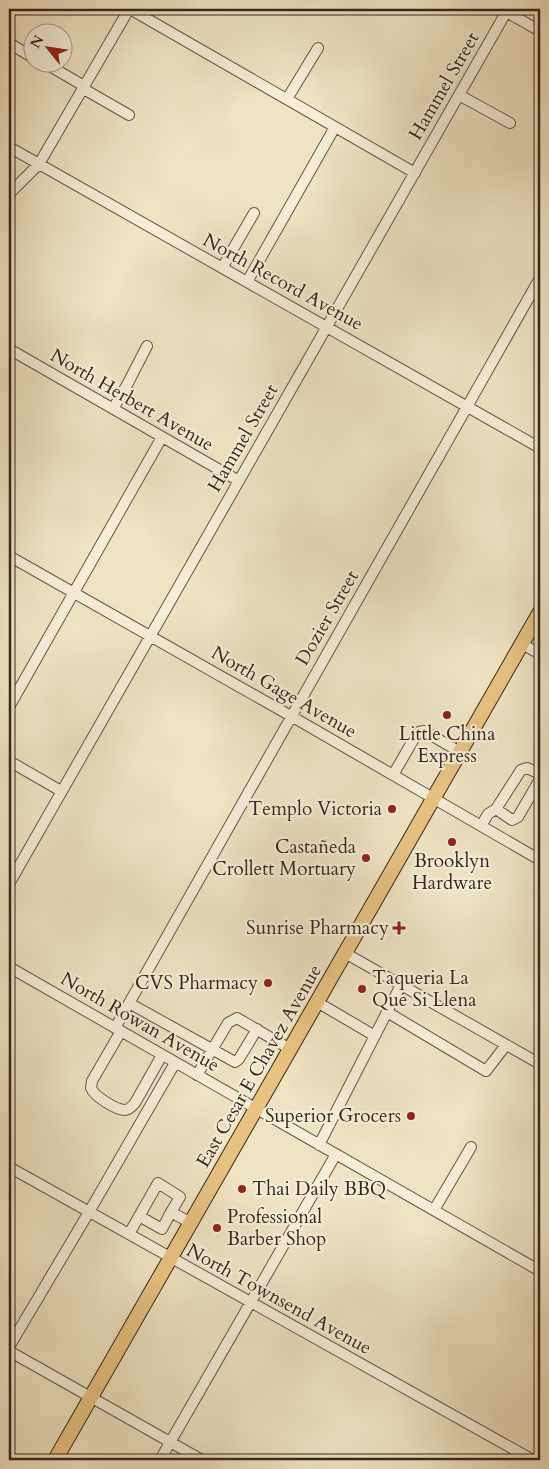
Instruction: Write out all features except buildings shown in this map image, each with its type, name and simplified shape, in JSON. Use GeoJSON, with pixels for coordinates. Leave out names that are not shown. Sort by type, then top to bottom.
{"type":"FeatureCollection","features":[{"type":"Feature","properties":{"kind":"main road","name":"East Cesar E Chavez Avenue"},"geometry":{"type":"LineString","coordinates":[[55,1460],[540,612]]}},
{"type":"Feature","properties":{"kind":"street"},"geometry":{"type":"LineString","coordinates":[[9,194],[39,164],[130,9],[415,173]]}},
{"type":"Feature","properties":{"kind":"street"},"geometry":{"type":"LineString","coordinates":[[505,10],[540,31]]}},
{"type":"Feature","properties":{"kind":"street","name":"Hammel Street"},"geometry":{"type":"LineString","coordinates":[[9,884],[415,173],[505,10]]}},
{"type":"Feature","properties":{"kind":"street"},"geometry":{"type":"LineString","coordinates":[[9,43],[22,50]]}},
{"type":"Feature","properties":{"kind":"street"},"geometry":{"type":"LineString","coordinates":[[287,99],[318,48]]}},
{"type":"Feature","properties":{"kind":"street"},"geometry":{"type":"LineString","coordinates":[[59,72],[128,115]]}},
{"type":"Feature","properties":{"kind":"street"},"geometry":{"type":"LineString","coordinates":[[459,95],[510,123]]}},
{"type":"Feature","properties":{"kind":"street"},"geometry":{"type":"LineString","coordinates":[[247,282],[335,127]]}},
{"type":"Feature","properties":{"kind":"street","name":"North Record Avenue"},"geometry":{"type":"LineString","coordinates":[[9,147],[540,448]]}},
{"type":"Feature","properties":{"kind":"street"},"geometry":{"type":"LineString","coordinates":[[222,268],[254,213]]}},
{"type":"Feature","properties":{"kind":"street","name":"Dozier Street"},"geometry":{"type":"LineString","coordinates":[[162,1055],[129,1109],[118,1108],[96,1096],[91,1088],[92,1081],[118,1030],[129,1003],[540,278]]}},
{"type":"Feature","properties":{"kind":"street"},"geometry":{"type":"LineString","coordinates":[[113,409],[147,346]]}},
{"type":"Feature","properties":{"kind":"street","name":"North Herbert Avenue"},"geometry":{"type":"LineString","coordinates":[[9,349],[239,481]]}},
{"type":"Feature","properties":{"kind":"street"},"geometry":{"type":"LineString","coordinates":[[9,707],[162,437]]}},
{"type":"Feature","properties":{"kind":"street","name":"North Gage Avenue"},"geometry":{"type":"LineString","coordinates":[[9,556],[540,860]]}},
{"type":"Feature","properties":{"kind":"street"},"geometry":{"type":"LineString","coordinates":[[522,644],[540,654]]}},
{"type":"Feature","properties":{"kind":"street"},"geometry":{"type":"LineString","coordinates":[[393,775],[419,732],[424,732],[460,752]]}},
{"type":"Feature","properties":{"kind":"street"},"geometry":{"type":"LineString","coordinates":[[9,761],[61,792]]}},
{"type":"Feature","properties":{"kind":"street"},"geometry":{"type":"LineString","coordinates":[[481,826],[488,814],[496,809],[520,770],[528,768],[540,774],[540,780],[518,817],[512,820],[496,809]]}},
{"type":"Feature","properties":{"kind":"street"},"geometry":{"type":"LineString","coordinates":[[345,953],[540,1064]]}},
{"type":"Feature","properties":{"kind":"street","name":"North Rowan Avenue"},"geometry":{"type":"LineString","coordinates":[[9,967],[540,1270]]}},
{"type":"Feature","properties":{"kind":"street"},"geometry":{"type":"LineString","coordinates":[[319,1145],[401,985]]}},
{"type":"Feature","properties":{"kind":"street"},"geometry":{"type":"LineString","coordinates":[[317,1002],[375,1036]]}},
{"type":"Feature","properties":{"kind":"street"},"geometry":{"type":"LineString","coordinates":[[129,1003],[235,1062],[239,1059],[257,1029]]}},
{"type":"Feature","properties":{"kind":"street"},"geometry":{"type":"LineString","coordinates":[[387,1012],[486,1071],[506,1045]]}},
{"type":"Feature","properties":{"kind":"street"},"geometry":{"type":"LineString","coordinates":[[198,1075],[228,1022],[237,1018],[290,1049]]}},
{"type":"Feature","properties":{"kind":"street"},"geometry":{"type":"LineString","coordinates":[[9,1347],[176,1063]]}},
{"type":"Feature","properties":{"kind":"street"},"geometry":{"type":"LineString","coordinates":[[434,1210],[471,1147]]}},
{"type":"Feature","properties":{"kind":"street"},"geometry":{"type":"LineString","coordinates":[[160,1460],[336,1154]]}},
{"type":"Feature","properties":{"kind":"street","name":"North Townsend Avenue"},"geometry":{"type":"LineString","coordinates":[[9,1167],[533,1460]]}},
{"type":"Feature","properties":{"kind":"street"},"geometry":{"type":"LineString","coordinates":[[129,1234],[139,1216],[158,1184],[180,1197],[162,1229],[139,1216]]}},
{"type":"Feature","properties":{"kind":"street"},"geometry":{"type":"LineString","coordinates":[[171,1212],[191,1223]]}},
{"type":"Feature","properties":{"kind":"street"},"geometry":{"type":"LineString","coordinates":[[9,1352],[202,1460]]}},
{"type":"Feature","properties":{"kind":"place","name":"Little China Express"},"geometry":{"type":"Point","coordinates":[447,715]}},
{"type":"Feature","properties":{"kind":"place","name":"Templo Victoria"},"geometry":{"type":"Point","coordinates":[392,809]}},
{"type":"Feature","properties":{"kind":"place","name":"Brooklyn Hardware"},"geometry":{"type":"Point","coordinates":[452,842]}},
{"type":"Feature","properties":{"kind":"place","name":"Castañeda Crollett Mortuary"},"geometry":{"type":"Point","coordinates":[366,858]}},
{"type":"Feature","properties":{"kind":"place","name":"Sunrise Pharmacy"},"geometry":{"type":"Point","coordinates":[399,928]}},
{"type":"Feature","properties":{"kind":"place","name":"CVS Pharmacy"},"geometry":{"type":"Point","coordinates":[268,983]}},
{"type":"Feature","properties":{"kind":"place","name":"Taqueria La Que Si Llena"},"geometry":{"type":"Point","coordinates":[362,989]}},
{"type":"Feature","properties":{"kind":"place","name":"Superior Grocers"},"geometry":{"type":"Point","coordinates":[411,1116]}},
{"type":"Feature","properties":{"kind":"place","name":"Thai Daily BBQ"},"geometry":{"type":"Point","coordinates":[242,1189]}},
{"type":"Feature","properties":{"kind":"place","name":"Professional Barber Shop"},"geometry":{"type":"Point","coordinates":[217,1228]}}]}
